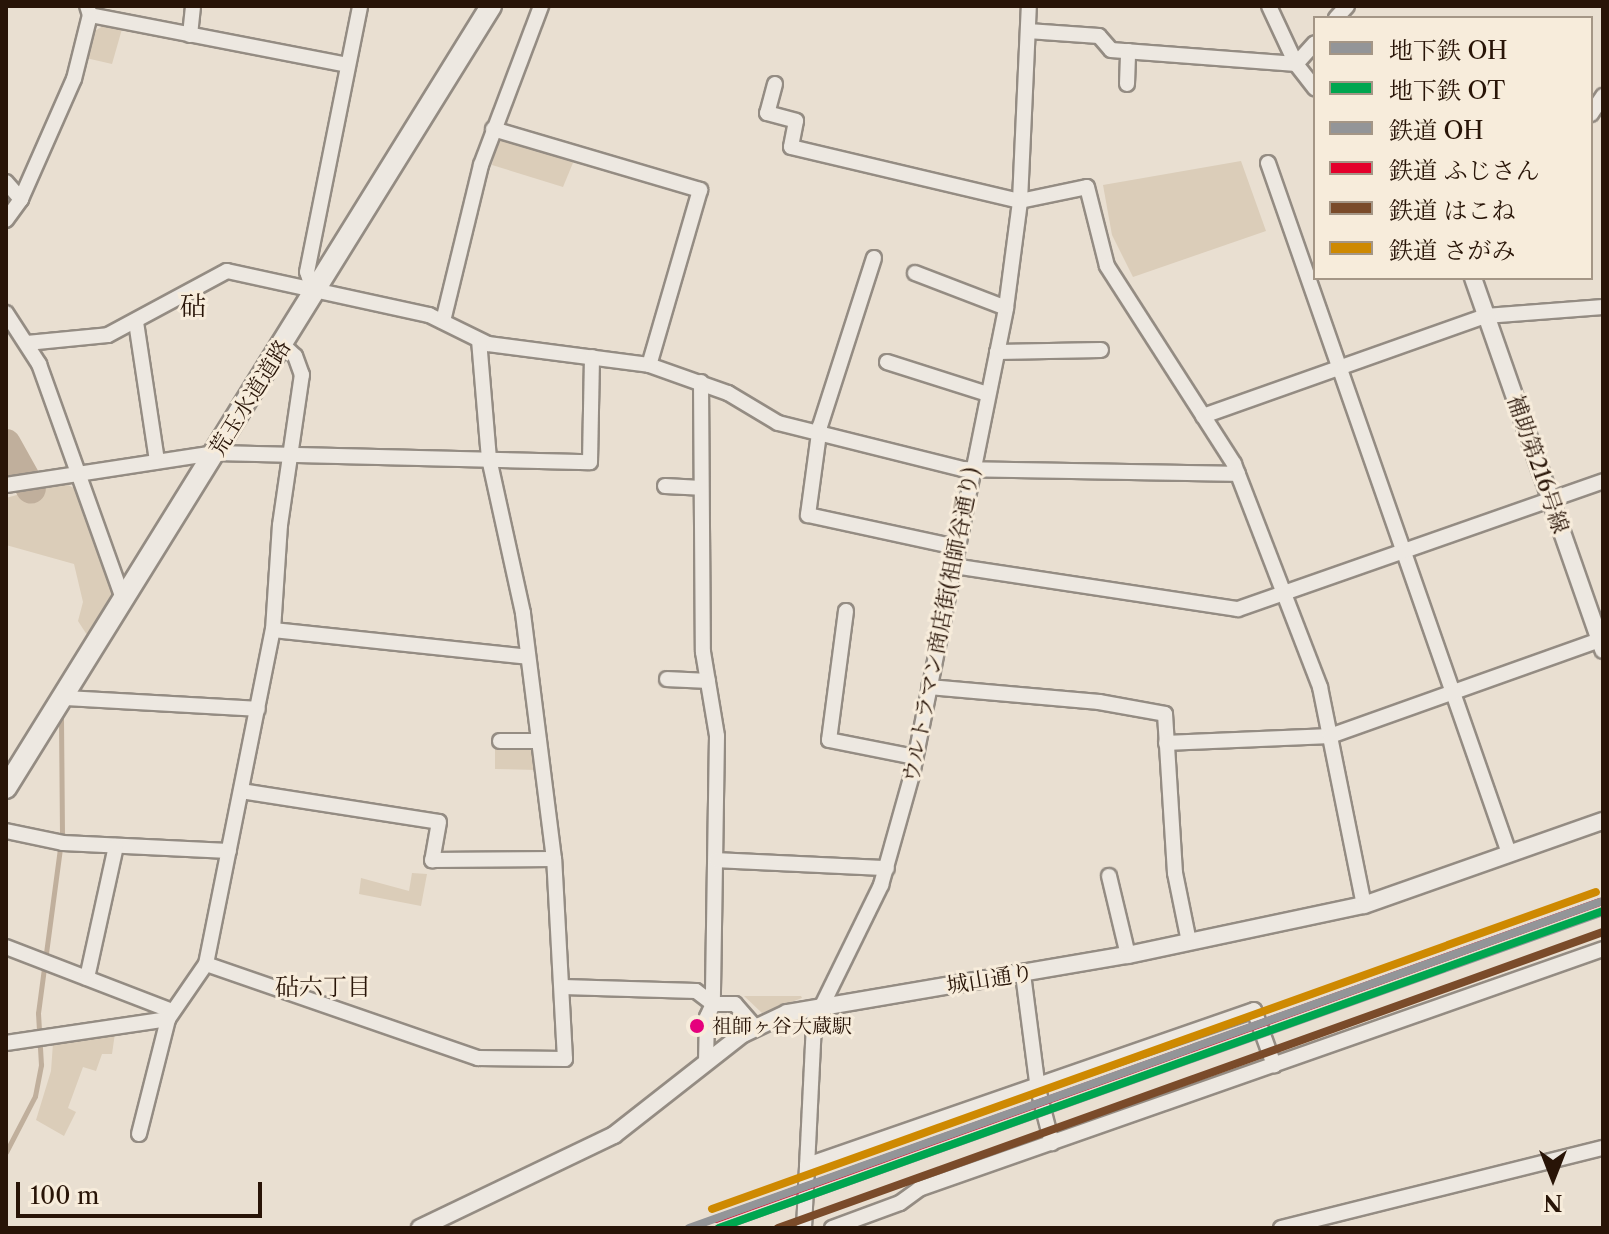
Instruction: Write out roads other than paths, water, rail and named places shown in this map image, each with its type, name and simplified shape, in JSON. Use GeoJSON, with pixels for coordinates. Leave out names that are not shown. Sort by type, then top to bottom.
{"type":"FeatureCollection","features":[{"type":"Feature","properties":{"kind":"main road","name":"荒玉水道道路"},"geometry":{"type":"LineString","coordinates":[[6,788],[491,6]]}},
{"type":"Feature","properties":{"kind":"street"},"geometry":{"type":"LineString","coordinates":[[190,35],[193,6]]}},
{"type":"Feature","properties":{"kind":"street"},"geometry":{"type":"LineString","coordinates":[[314,293],[307,272],[360,6]]}},
{"type":"Feature","properties":{"kind":"street"},"geometry":{"type":"LineString","coordinates":[[443,321],[493,129],[541,6]]}},
{"type":"Feature","properties":{"kind":"street","name":"ウルトラマン商店街(祖師谷通り)"},"geometry":{"type":"LineString","coordinates":[[804,1228],[808,1076],[819,1007],[887,868],[915,757],[1006,308],[1020,201],[1029,6]]}},
{"type":"Feature","properties":{"kind":"street"},"geometry":{"type":"LineString","coordinates":[[1269,6],[1296,64],[1313,85]]}},
{"type":"Feature","properties":{"kind":"street"},"geometry":{"type":"LineString","coordinates":[[6,220],[21,199],[74,79],[88,10],[127,13],[190,35],[347,65]]}},
{"type":"Feature","properties":{"kind":"street"},"geometry":{"type":"LineString","coordinates":[[1028,31],[1099,36],[1111,50],[1296,64]]}},
{"type":"Feature","properties":{"kind":"street"},"geometry":{"type":"LineString","coordinates":[[1296,64],[1313,45]]}},
{"type":"Feature","properties":{"kind":"street"},"geometry":{"type":"LineString","coordinates":[[1127,84],[1128,51]]}},
{"type":"Feature","properties":{"kind":"street"},"geometry":{"type":"LineString","coordinates":[[775,84],[767,113],[796,121],[791,147],[1020,201],[1087,187],[1107,266],[1238,474],[1320,687],[1364,905]]}},
{"type":"Feature","properties":{"kind":"street"},"geometry":{"type":"LineString","coordinates":[[493,129],[700,190],[649,365]]}},
{"type":"Feature","properties":{"kind":"street"},"geometry":{"type":"LineString","coordinates":[[1268,163],[1509,853]]}},
{"type":"Feature","properties":{"kind":"street"},"geometry":{"type":"LineString","coordinates":[[6,182],[21,199]]}},
{"type":"Feature","properties":{"kind":"street"},"geometry":{"type":"LineString","coordinates":[[874,258],[820,434],[808,515],[956,547]]}},
{"type":"Feature","properties":{"kind":"street"},"geometry":{"type":"LineString","coordinates":[[27,343],[108,335],[136,322],[184,291],[227,271],[443,321],[479,340],[649,365],[701,382],[778,423],[973,468],[1238,474]]}},
{"type":"Feature","properties":{"kind":"street"},"geometry":{"type":"LineString","coordinates":[[915,273],[1006,308]]}},
{"type":"Feature","properties":{"kind":"street","name":"補助第216号線"},"geometry":{"type":"LineString","coordinates":[[1474,280],[1602,643]]}},
{"type":"Feature","properties":{"kind":"street"},"geometry":{"type":"LineString","coordinates":[[1203,416],[1486,316],[1603,307]]}},
{"type":"Feature","properties":{"kind":"street"},"geometry":{"type":"LineString","coordinates":[[6,313],[27,343],[124,601]]}},
{"type":"Feature","properties":{"kind":"street"},"geometry":{"type":"LineString","coordinates":[[136,322],[157,461]]}},
{"type":"Feature","properties":{"kind":"street"},"geometry":{"type":"LineString","coordinates":[[206,964],[478,1058],[565,1059],[554,859],[528,657],[489,459],[479,340]]}},
{"type":"Feature","properties":{"kind":"street"},"geometry":{"type":"LineString","coordinates":[[139,1134],[170,1015],[206,964],[273,630],[302,375],[295,356],[283,345]]}},
{"type":"Feature","properties":{"kind":"street"},"geometry":{"type":"LineString","coordinates":[[997,352],[1101,350]]}},
{"type":"Feature","properties":{"kind":"street"},"geometry":{"type":"LineString","coordinates":[[6,485],[28,479],[216,453],[291,452],[590,462],[592,357]]}},
{"type":"Feature","properties":{"kind":"street"},"geometry":{"type":"LineString","coordinates":[[887,362],[988,394]]}},
{"type":"Feature","properties":{"kind":"street"},"geometry":{"type":"LineString","coordinates":[[701,382],[701,488],[708,681],[717,736],[713,1004],[707,1017],[706,1063]]}},
{"type":"Feature","properties":{"kind":"street"},"geometry":{"type":"LineString","coordinates":[[953,566],[1238,609],[1603,481]]}},
{"type":"Feature","properties":{"kind":"street"},"geometry":{"type":"LineString","coordinates":[[665,486],[701,488]]}},
{"type":"Feature","properties":{"kind":"street"},"geometry":{"type":"LineString","coordinates":[[846,611],[829,740],[915,757]]}},
{"type":"Feature","properties":{"kind":"street"},"geometry":{"type":"LineString","coordinates":[[273,630],[528,657]]}},
{"type":"Feature","properties":{"kind":"street"},"geometry":{"type":"LineString","coordinates":[[1166,743],[1330,736],[1602,643]]}},
{"type":"Feature","properties":{"kind":"street"},"geometry":{"type":"LineString","coordinates":[[667,679],[708,681]]}},
{"type":"Feature","properties":{"kind":"street"},"geometry":{"type":"LineString","coordinates":[[929,687],[1099,702],[1165,714],[1175,873],[1189,942]]}},
{"type":"Feature","properties":{"kind":"street"},"geometry":{"type":"LineString","coordinates":[[64,698],[258,709]]}},
{"type":"Feature","properties":{"kind":"street"},"geometry":{"type":"LineString","coordinates":[[500,741],[539,741]]}},
{"type":"Feature","properties":{"kind":"street"},"geometry":{"type":"LineString","coordinates":[[241,791],[439,822],[432,860],[554,859]]}},
{"type":"Feature","properties":{"kind":"street","name":"城山通り"},"geometry":{"type":"LineString","coordinates":[[420,1228],[614,1135],[755,1027],[819,1007],[1128,955],[1364,905],[1603,821]]}},
{"type":"Feature","properties":{"kind":"street"},"geometry":{"type":"LineString","coordinates":[[6,831],[58,842],[229,851]]}},
{"type":"Feature","properties":{"kind":"street"},"geometry":{"type":"LineString","coordinates":[[87,978],[116,846]]}},
{"type":"Feature","properties":{"kind":"street"},"geometry":{"type":"LineString","coordinates":[[716,860],[887,868]]}},
{"type":"Feature","properties":{"kind":"street"},"geometry":{"type":"LineString","coordinates":[[1109,876],[1128,955]]}},
{"type":"Feature","properties":{"kind":"street"},"geometry":{"type":"LineString","coordinates":[[6,947],[45,960],[170,1015]]}},
{"type":"Feature","properties":{"kind":"street"},"geometry":{"type":"LineString","coordinates":[[832,1228],[900,1203],[919,1189],[1377,1032],[1603,949]]}},
{"type":"Feature","properties":{"kind":"street"},"geometry":{"type":"LineString","coordinates":[[1023,974],[1038,1089],[1052,1143]]}},
{"type":"Feature","properties":{"kind":"street"},"geometry":{"type":"LineString","coordinates":[[563,987],[696,991],[713,1004],[735,1004],[755,1027]]}},
{"type":"Feature","properties":{"kind":"street"},"geometry":{"type":"LineString","coordinates":[[807,1165],[1038,1089],[1254,1010],[1274,1065]]}},
{"type":"Feature","properties":{"kind":"street"},"geometry":{"type":"LineString","coordinates":[[6,1043],[170,1015]]}},
{"type":"Feature","properties":{"kind":"street"},"geometry":{"type":"LineString","coordinates":[[1281,1228],[1603,1148]]}},
{"type":"Feature","properties":{"kind":"waterway"},"geometry":{"type":"LineString","coordinates":[[6,444],[31,489]]}},
{"type":"Feature","properties":{"kind":"waterway"},"geometry":{"type":"LineString","coordinates":[[6,1152],[35,1096],[41,1065],[38,1013],[62,834],[61,719]]}},
{"type":"Feature","properties":{"kind":"metro line","name":"OH"},"geometry":{"type":"LineString","coordinates":[[689,1228],[1603,901]]}},
{"type":"Feature","properties":{"kind":"metro line","name":"OT"},"geometry":{"type":"LineString","coordinates":[[719,1228],[1603,911]]}},
{"type":"Feature","properties":{"kind":"rail line","name":"さがみ"},"geometry":{"type":"LineString","coordinates":[[712,1209],[1596,892]]}},
{"type":"Feature","properties":{"kind":"rail line","name":"ふじさん"},"geometry":{"type":"LineString","coordinates":[[716,1219],[1600,902]]}},
{"type":"Feature","properties":{"kind":"rail line","name":"OH"},"geometry":{"type":"LineString","coordinates":[[719,1228],[1603,912]]}},
{"type":"Feature","properties":{"kind":"rail line","name":"はこね"},"geometry":{"type":"LineString","coordinates":[[778,1228],[1603,932]]}},
{"type":"Feature","properties":{"kind":"place","name":"祖師ヶ谷大蔵駅"},"geometry":{"type":"Point","coordinates":[697,1026]}},
{"type":"Feature","properties":{"kind":"district","name":"砧"},"geometry":{"type":"Point","coordinates":[193,307]}},
{"type":"Feature","properties":{"kind":"district","name":"砧六丁目"},"geometry":{"type":"Point","coordinates":[323,987]}}]}
